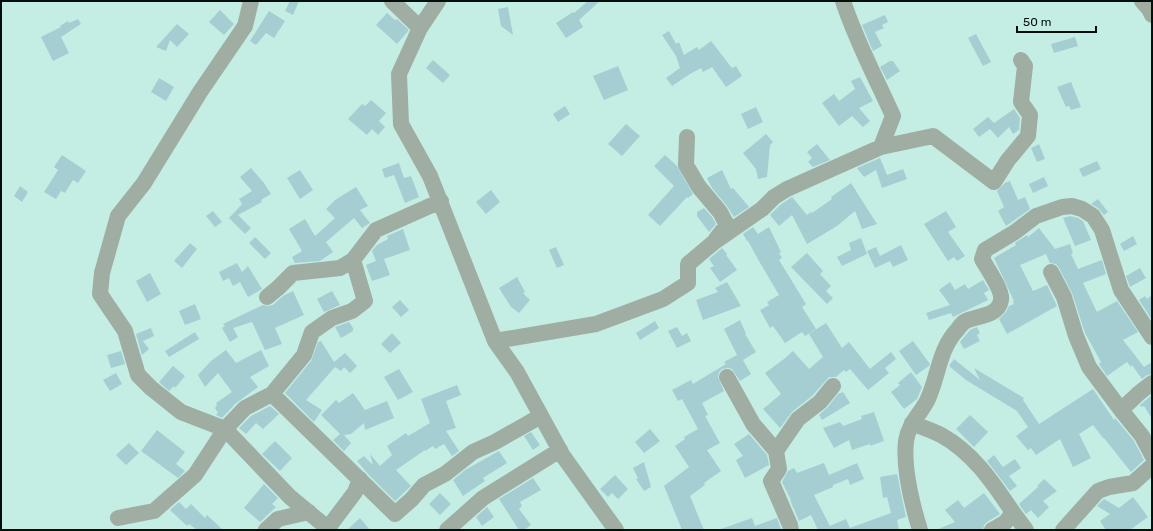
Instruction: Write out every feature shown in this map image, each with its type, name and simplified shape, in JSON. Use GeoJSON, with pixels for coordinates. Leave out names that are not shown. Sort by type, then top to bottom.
{"type":"FeatureCollection","features":[{"type":"Feature","properties":{"kind":"street"},"geometry":{"type":"LineString","coordinates":[[251,1],[245,26],[200,92],[144,183],[118,216],[102,273],[100,294],[125,331],[138,375],[151,388],[181,412],[225,429],[290,497],[329,529],[355,492],[360,479]]}},
{"type":"Feature","properties":{"kind":"street"},"geometry":{"type":"LineString","coordinates":[[392,1],[420,28]]}},
{"type":"Feature","properties":{"kind":"street"},"geometry":{"type":"LineString","coordinates":[[438,1],[420,28],[399,74],[401,124],[430,176],[441,201],[495,341],[517,372],[560,450],[616,530]]}},
{"type":"Feature","properties":{"kind":"street"},"geometry":{"type":"LineString","coordinates":[[843,1],[861,49],[892,116],[881,147]]}},
{"type":"Feature","properties":{"kind":"street"},"geometry":{"type":"LineString","coordinates":[[1142,1],[1152,15]]}},
{"type":"Feature","properties":{"kind":"street"},"geometry":{"type":"LineString","coordinates":[[495,341],[596,324],[664,299],[688,283],[688,264],[713,243],[762,209],[774,197],[787,189],[881,147],[933,136],[994,182],[1008,160],[1028,136],[1030,115],[1021,102],[1025,66],[1021,60]]}},
{"type":"Feature","properties":{"kind":"street"},"geometry":{"type":"LineString","coordinates":[[687,137],[686,165],[699,187],[720,212],[727,225],[713,243]]}},
{"type":"Feature","properties":{"kind":"street"},"geometry":{"type":"LineString","coordinates":[[267,297],[293,273],[340,268],[353,260],[376,230],[441,201]]}},
{"type":"Feature","properties":{"kind":"street"},"geometry":{"type":"LineString","coordinates":[[920,530],[912,505],[905,457],[906,439],[912,423],[927,400],[944,347],[952,335],[964,322],[987,316],[997,308],[1001,300],[1000,293],[982,259],[985,250],[1015,232],[1036,216],[1062,207],[1072,206],[1082,209],[1094,216],[1102,230],[1121,290],[1152,337]]}},
{"type":"Feature","properties":{"kind":"street"},"geometry":{"type":"LineString","coordinates":[[118,518],[154,512],[195,474],[225,429],[245,408],[272,394],[304,356],[312,332],[332,318],[352,311],[365,301],[353,260]]}},
{"type":"Feature","properties":{"kind":"street"},"geometry":{"type":"LineString","coordinates":[[1051,272],[1064,297],[1076,336],[1089,367],[1142,436],[1152,455]]}},
{"type":"Feature","properties":{"kind":"street"},"geometry":{"type":"LineString","coordinates":[[726,377],[753,424],[776,451],[779,469],[771,481],[791,530]]}},
{"type":"Feature","properties":{"kind":"street"},"geometry":{"type":"LineString","coordinates":[[1121,410],[1152,383]]}},
{"type":"Feature","properties":{"kind":"street"},"geometry":{"type":"LineString","coordinates":[[776,451],[798,419],[820,402],[833,386]]}},
{"type":"Feature","properties":{"kind":"street"},"geometry":{"type":"LineString","coordinates":[[272,394],[395,514],[412,499],[424,485],[445,474],[473,452],[496,442],[541,416]]}},
{"type":"Feature","properties":{"kind":"street"},"geometry":{"type":"LineString","coordinates":[[912,423],[940,434],[961,448],[990,478],[1026,530]]}},
{"type":"Feature","properties":{"kind":"street"},"geometry":{"type":"LineString","coordinates":[[447,530],[483,498],[560,450]]}},
{"type":"Feature","properties":{"kind":"street"},"geometry":{"type":"LineString","coordinates":[[1063,530],[1098,491],[1133,482],[1152,466]]}},
{"type":"Feature","properties":{"kind":"street"},"geometry":{"type":"LineString","coordinates":[[992,530],[1010,519],[1012,511]]}},
{"type":"Feature","properties":{"kind":"street"},"geometry":{"type":"LineString","coordinates":[[266,530],[278,519],[309,512]]}},
{"type":"Feature","properties":{"kind":"building"},"geometry":{"type":"Polygon","coordinates":[[[290,1],[299,1],[293,15],[285,11],[290,1]]]}},
{"type":"Feature","properties":{"kind":"building"},"geometry":{"type":"Polygon","coordinates":[[[588,1],[600,1],[579,20],[583,27],[566,38],[556,23],[573,12],[574,13],[588,1]]]}},
{"type":"Feature","properties":{"kind":"building"},"geometry":{"type":"Polygon","coordinates":[[[508,7],[513,35],[501,26],[498,9],[508,7]]]}},
{"type":"Feature","properties":{"kind":"building"},"geometry":{"type":"Polygon","coordinates":[[[220,10],[234,24],[224,35],[209,22],[220,10]]]}},
{"type":"Feature","properties":{"kind":"building"},"geometry":{"type":"Polygon","coordinates":[[[269,11],[285,21],[274,38],[266,33],[256,45],[250,41],[269,11]]]}},
{"type":"Feature","properties":{"kind":"building"},"geometry":{"type":"Polygon","coordinates":[[[387,13],[395,20],[397,19],[409,30],[397,44],[376,25],[387,13]]]}},
{"type":"Feature","properties":{"kind":"building"},"geometry":{"type":"Polygon","coordinates":[[[885,15],[888,22],[882,25],[884,28],[875,32],[882,46],[873,51],[862,25],[885,15]]]}},
{"type":"Feature","properties":{"kind":"building"},"geometry":{"type":"Polygon","coordinates":[[[78,19],[81,24],[61,37],[69,53],[53,61],[41,37],[61,27],[60,26],[68,21],[69,23],[78,19]]]}},
{"type":"Feature","properties":{"kind":"building"},"geometry":{"type":"Polygon","coordinates":[[[177,24],[189,34],[177,47],[170,40],[166,51],[156,47],[177,24]]]}},
{"type":"Feature","properties":{"kind":"building"},"geometry":{"type":"Polygon","coordinates":[[[669,31],[676,44],[679,42],[684,55],[697,47],[699,50],[711,41],[732,68],[736,66],[742,76],[726,87],[712,67],[703,72],[701,68],[672,86],[666,78],[680,68],[676,56],[662,35],[669,31]]]}},
{"type":"Feature","properties":{"kind":"building"},"geometry":{"type":"Polygon","coordinates":[[[976,34],[991,62],[983,66],[968,38],[976,34]]]}},
{"type":"Feature","properties":{"kind":"building"},"geometry":{"type":"Polygon","coordinates":[[[1075,37],[1078,46],[1054,53],[1051,44],[1075,37]]]}},
{"type":"Feature","properties":{"kind":"building"},"geometry":{"type":"Polygon","coordinates":[[[433,60],[450,75],[443,83],[426,68],[433,60]]]}},
{"type":"Feature","properties":{"kind":"building"},"geometry":{"type":"Polygon","coordinates":[[[890,61],[893,61],[900,71],[887,80],[880,67],[890,61]]]}},
{"type":"Feature","properties":{"kind":"building"},"geometry":{"type":"Polygon","coordinates":[[[618,66],[628,90],[604,100],[593,76],[618,66]]]}},
{"type":"Feature","properties":{"kind":"building"},"geometry":{"type":"Polygon","coordinates":[[[860,77],[873,101],[859,108],[870,121],[863,127],[852,116],[839,126],[822,103],[834,94],[839,101],[855,89],[851,81],[860,77]]]}},
{"type":"Feature","properties":{"kind":"building"},"geometry":{"type":"Polygon","coordinates":[[[159,78],[174,87],[166,101],[151,92],[159,78]]]}},
{"type":"Feature","properties":{"kind":"building"},"geometry":{"type":"Polygon","coordinates":[[[1071,82],[1081,107],[1071,110],[1069,106],[1066,107],[1057,87],[1071,82]]]}},
{"type":"Feature","properties":{"kind":"building"},"geometry":{"type":"Polygon","coordinates":[[[371,100],[386,113],[379,121],[385,127],[378,135],[372,129],[367,135],[348,119],[362,104],[365,106],[371,100]]]}},
{"type":"Feature","properties":{"kind":"building"},"geometry":{"type":"Polygon","coordinates":[[[565,106],[570,114],[558,122],[553,114],[565,106]]]}},
{"type":"Feature","properties":{"kind":"building"},"geometry":{"type":"Polygon","coordinates":[[[756,107],[763,122],[748,129],[741,114],[756,107]]]}},
{"type":"Feature","properties":{"kind":"building"},"geometry":{"type":"Polygon","coordinates":[[[1014,109],[1020,118],[1019,130],[1013,134],[1009,127],[998,138],[990,129],[979,137],[973,129],[988,117],[994,123],[1014,109]]]}},
{"type":"Feature","properties":{"kind":"building"},"geometry":{"type":"Polygon","coordinates":[[[626,124],[640,136],[622,156],[608,144],[626,124]]]}},
{"type":"Feature","properties":{"kind":"building"},"geometry":{"type":"Polygon","coordinates":[[[766,134],[773,142],[770,145],[767,177],[758,179],[756,169],[743,153],[766,134]]]}},
{"type":"Feature","properties":{"kind":"building"},"geometry":{"type":"Polygon","coordinates":[[[817,144],[830,160],[813,167],[808,162],[812,158],[807,152],[817,144]]]}},
{"type":"Feature","properties":{"kind":"building"},"geometry":{"type":"Polygon","coordinates":[[[1039,144],[1045,159],[1037,162],[1031,148],[1039,144]]]}},
{"type":"Feature","properties":{"kind":"building"},"geometry":{"type":"Polygon","coordinates":[[[62,155],[86,171],[78,183],[73,180],[65,193],[61,191],[56,199],[44,192],[58,170],[54,167],[62,155]]]}},
{"type":"Feature","properties":{"kind":"building"},"geometry":{"type":"Polygon","coordinates":[[[665,155],[677,166],[693,194],[688,198],[687,197],[660,226],[648,215],[674,186],[654,166],[665,155]]]}},
{"type":"Feature","properties":{"kind":"building"},"geometry":{"type":"Polygon","coordinates":[[[880,158],[887,175],[903,169],[907,179],[882,188],[876,170],[864,177],[857,168],[880,158]]]}},
{"type":"Feature","properties":{"kind":"building"},"geometry":{"type":"Polygon","coordinates":[[[1097,161],[1101,169],[1083,177],[1079,169],[1097,161]]]}},
{"type":"Feature","properties":{"kind":"building"},"geometry":{"type":"Polygon","coordinates":[[[399,163],[404,178],[411,176],[419,197],[405,203],[394,175],[385,178],[382,169],[399,163]]]}},
{"type":"Feature","properties":{"kind":"building"},"geometry":{"type":"Polygon","coordinates":[[[251,168],[271,194],[261,200],[262,202],[238,215],[251,228],[245,234],[229,218],[242,204],[239,199],[252,191],[240,177],[251,168]]]}},
{"type":"Feature","properties":{"kind":"building"},"geometry":{"type":"Polygon","coordinates":[[[300,170],[313,190],[300,199],[287,178],[300,170]]]}},
{"type":"Feature","properties":{"kind":"building"},"geometry":{"type":"Polygon","coordinates":[[[722,170],[731,189],[733,188],[749,207],[734,217],[712,188],[707,178],[722,170]]]}},
{"type":"Feature","properties":{"kind":"building"},"geometry":{"type":"Polygon","coordinates":[[[1044,177],[1048,186],[1033,193],[1029,184],[1044,177]]]}},
{"type":"Feature","properties":{"kind":"building"},"geometry":{"type":"Polygon","coordinates":[[[1010,181],[1018,200],[1025,197],[1030,209],[1006,226],[998,211],[1004,207],[997,191],[1005,183],[1010,181]]]}},
{"type":"Feature","properties":{"kind":"building"},"geometry":{"type":"Polygon","coordinates":[[[851,183],[877,224],[862,229],[855,211],[837,226],[807,244],[792,215],[779,226],[770,215],[780,205],[792,197],[807,215],[832,199],[831,197],[851,183]]]}},
{"type":"Feature","properties":{"kind":"building"},"geometry":{"type":"Polygon","coordinates":[[[20,186],[28,192],[22,202],[14,196],[20,186]]]}},
{"type":"Feature","properties":{"kind":"building"},"geometry":{"type":"Polygon","coordinates":[[[356,187],[368,206],[360,210],[370,223],[362,228],[354,218],[326,242],[333,252],[320,261],[295,263],[292,257],[302,251],[289,229],[305,219],[315,236],[335,218],[326,209],[335,200],[356,187]]]}},
{"type":"Feature","properties":{"kind":"building"},"geometry":{"type":"Polygon","coordinates":[[[491,190],[500,202],[486,214],[476,202],[491,190]]]}},
{"type":"Feature","properties":{"kind":"building"},"geometry":{"type":"Polygon","coordinates":[[[1098,199],[1108,212],[1104,215],[1098,208],[1091,204],[1098,199]]]}},
{"type":"Feature","properties":{"kind":"building"},"geometry":{"type":"Polygon","coordinates":[[[704,208],[716,224],[709,232],[697,216],[697,212],[704,208]]]}},
{"type":"Feature","properties":{"kind":"building"},"geometry":{"type":"Polygon","coordinates":[[[213,211],[222,222],[215,227],[206,216],[213,211]]]}},
{"type":"Feature","properties":{"kind":"building"},"geometry":{"type":"Polygon","coordinates":[[[946,211],[956,227],[948,232],[965,256],[957,261],[954,257],[948,261],[924,224],[946,211]]]}},
{"type":"Feature","properties":{"kind":"building"},"geometry":{"type":"Polygon","coordinates":[[[1070,216],[1083,221],[1091,240],[1075,246],[1063,218],[1070,216]]]}},
{"type":"Feature","properties":{"kind":"building"},"geometry":{"type":"Polygon","coordinates":[[[753,227],[758,234],[769,227],[781,252],[779,253],[782,258],[779,260],[806,304],[802,307],[816,329],[805,336],[802,332],[785,343],[773,326],[770,328],[760,310],[769,305],[767,302],[779,295],[743,234],[753,227]]]}},
{"type":"Feature","properties":{"kind":"building"},"geometry":{"type":"Polygon","coordinates":[[[1039,228],[1055,249],[1070,244],[1073,253],[1071,254],[1078,269],[1102,260],[1106,274],[1083,283],[1097,312],[1117,301],[1138,332],[1123,340],[1144,367],[1152,362],[1152,374],[1147,375],[1142,379],[1132,365],[1131,367],[1127,362],[1107,376],[1099,364],[1101,362],[1085,333],[1072,293],[1059,268],[1056,264],[1050,263],[1046,254],[1020,265],[1033,291],[1047,285],[1057,306],[1007,334],[999,319],[1006,312],[1009,306],[1014,304],[1014,301],[994,258],[1016,245],[1015,243],[1027,235],[1028,237],[1039,228]]]}},
{"type":"Feature","properties":{"kind":"building"},"geometry":{"type":"Polygon","coordinates":[[[403,229],[410,250],[384,259],[390,275],[372,281],[366,265],[376,261],[372,251],[377,245],[388,239],[387,236],[403,229]]]}},
{"type":"Feature","properties":{"kind":"building"},"geometry":{"type":"Polygon","coordinates":[[[1133,236],[1137,244],[1124,251],[1120,244],[1133,236]]]}},
{"type":"Feature","properties":{"kind":"building"},"geometry":{"type":"Polygon","coordinates":[[[255,237],[271,253],[265,259],[249,243],[255,237]]]}},
{"type":"Feature","properties":{"kind":"building"},"geometry":{"type":"Polygon","coordinates":[[[861,238],[867,254],[842,266],[837,257],[851,250],[849,243],[861,238]]]}},
{"type":"Feature","properties":{"kind":"building"},"geometry":{"type":"Polygon","coordinates":[[[190,243],[197,249],[182,268],[174,261],[190,243]]]}},
{"type":"Feature","properties":{"kind":"building"},"geometry":{"type":"Polygon","coordinates":[[[901,245],[908,260],[893,267],[890,261],[875,268],[867,251],[876,247],[880,256],[901,245]]]}},
{"type":"Feature","properties":{"kind":"building"},"geometry":{"type":"Polygon","coordinates":[[[556,247],[564,265],[557,268],[549,250],[556,247]]]}},
{"type":"Feature","properties":{"kind":"building"},"geometry":{"type":"Polygon","coordinates":[[[722,248],[737,270],[720,282],[710,268],[714,266],[709,259],[722,248]]]}},
{"type":"Feature","properties":{"kind":"building"},"geometry":{"type":"Polygon","coordinates":[[[807,253],[823,271],[820,274],[831,286],[826,291],[833,298],[827,304],[791,267],[807,253]]]}},
{"type":"Feature","properties":{"kind":"building"},"geometry":{"type":"Polygon","coordinates":[[[237,263],[242,272],[248,266],[262,289],[248,297],[240,282],[233,286],[229,278],[223,281],[219,272],[237,263]]]}},
{"type":"Feature","properties":{"kind":"building"},"geometry":{"type":"Polygon","coordinates":[[[1140,268],[1146,278],[1130,287],[1126,276],[1140,268]]]}},
{"type":"Feature","properties":{"kind":"building"},"geometry":{"type":"Polygon","coordinates":[[[150,273],[161,294],[147,302],[136,281],[150,273]]]}},
{"type":"Feature","properties":{"kind":"building"},"geometry":{"type":"Polygon","coordinates":[[[517,277],[525,292],[523,293],[530,300],[519,313],[511,307],[499,288],[517,277]]]}},
{"type":"Feature","properties":{"kind":"building"},"geometry":{"type":"Polygon","coordinates":[[[983,280],[989,290],[984,293],[988,300],[953,317],[951,313],[929,320],[926,313],[950,305],[939,290],[950,282],[955,290],[965,284],[968,289],[983,280]]]}},
{"type":"Feature","properties":{"kind":"building"},"geometry":{"type":"Polygon","coordinates":[[[727,282],[741,306],[703,320],[696,300],[718,292],[715,288],[727,282]]]}},
{"type":"Feature","properties":{"kind":"building"},"geometry":{"type":"Polygon","coordinates":[[[293,291],[304,315],[275,328],[282,344],[265,350],[252,322],[233,328],[238,337],[230,342],[222,328],[225,326],[223,324],[263,305],[273,305],[283,296],[293,291]]]}},
{"type":"Feature","properties":{"kind":"building"},"geometry":{"type":"Polygon","coordinates":[[[332,291],[340,305],[324,312],[317,299],[332,291]]]}},
{"type":"Feature","properties":{"kind":"building"},"geometry":{"type":"Polygon","coordinates":[[[1152,295],[1152,320],[1139,300],[1145,296],[1147,299],[1152,295]]]}},
{"type":"Feature","properties":{"kind":"building"},"geometry":{"type":"Polygon","coordinates":[[[400,300],[409,310],[401,317],[392,307],[400,300]]]}},
{"type":"Feature","properties":{"kind":"building"},"geometry":{"type":"Polygon","coordinates":[[[195,304],[201,319],[185,325],[179,311],[195,304]]]}},
{"type":"Feature","properties":{"kind":"building"},"geometry":{"type":"Polygon","coordinates":[[[740,320],[745,334],[756,352],[743,360],[751,374],[740,381],[732,369],[722,369],[719,372],[718,377],[724,391],[702,403],[708,415],[705,416],[720,443],[707,450],[721,471],[704,483],[705,485],[690,496],[704,530],[682,530],[664,486],[689,467],[675,446],[685,439],[684,437],[698,429],[682,399],[678,401],[672,390],[691,380],[693,384],[726,364],[724,362],[737,355],[724,329],[740,320]]]}},
{"type":"Feature","properties":{"kind":"building"},"geometry":{"type":"Polygon","coordinates":[[[655,321],[659,328],[640,340],[636,333],[655,321]]]}},
{"type":"Feature","properties":{"kind":"building"},"geometry":{"type":"Polygon","coordinates":[[[349,322],[353,328],[353,331],[341,338],[335,327],[349,322]]]}},
{"type":"Feature","properties":{"kind":"building"},"geometry":{"type":"Polygon","coordinates":[[[826,323],[842,348],[849,342],[870,369],[891,352],[896,359],[885,368],[889,373],[868,390],[850,369],[846,372],[844,370],[836,377],[829,377],[813,395],[792,412],[780,428],[763,409],[781,394],[765,373],[793,351],[809,369],[823,357],[809,334],[826,323]]]}},
{"type":"Feature","properties":{"kind":"building"},"geometry":{"type":"Polygon","coordinates":[[[677,327],[682,336],[687,333],[691,341],[677,348],[668,331],[677,327]]]}},
{"type":"Feature","properties":{"kind":"building"},"geometry":{"type":"Polygon","coordinates":[[[977,327],[980,333],[977,335],[980,341],[964,349],[960,342],[970,330],[977,327]]]}},
{"type":"Feature","properties":{"kind":"building"},"geometry":{"type":"Polygon","coordinates":[[[151,328],[154,336],[143,341],[149,349],[142,355],[136,334],[151,328]]]}},
{"type":"Feature","properties":{"kind":"building"},"geometry":{"type":"Polygon","coordinates":[[[195,332],[199,339],[169,357],[165,351],[195,332]]]}},
{"type":"Feature","properties":{"kind":"building"},"geometry":{"type":"Polygon","coordinates":[[[392,333],[401,343],[390,353],[381,344],[392,333]]]}},
{"type":"Feature","properties":{"kind":"building"},"geometry":{"type":"Polygon","coordinates":[[[321,341],[334,362],[345,353],[357,366],[350,373],[344,367],[341,371],[335,367],[306,400],[322,410],[314,422],[285,393],[311,361],[318,342],[321,341]]]}},
{"type":"Feature","properties":{"kind":"building"},"geometry":{"type":"Polygon","coordinates":[[[913,341],[930,364],[916,375],[899,351],[913,341]]]}},
{"type":"Feature","properties":{"kind":"building"},"geometry":{"type":"Polygon","coordinates":[[[226,350],[236,363],[261,350],[269,366],[250,377],[258,387],[235,404],[222,418],[216,415],[218,413],[215,408],[217,405],[216,403],[232,392],[218,373],[205,387],[198,375],[211,361],[226,350]]]}},
{"type":"Feature","properties":{"kind":"building"},"geometry":{"type":"Polygon","coordinates":[[[121,351],[125,364],[111,368],[107,355],[121,351]]]}},
{"type":"Feature","properties":{"kind":"building"},"geometry":{"type":"Polygon","coordinates":[[[954,359],[980,380],[974,368],[1024,398],[1023,400],[1039,424],[1093,389],[1114,420],[1115,418],[1134,441],[1144,460],[1131,472],[1093,425],[1079,434],[1091,458],[1073,467],[1060,439],[1036,455],[1031,448],[1028,450],[1016,436],[1028,427],[1017,411],[966,380],[949,366],[954,359]]]}},
{"type":"Feature","properties":{"kind":"building"},"geometry":{"type":"Polygon","coordinates":[[[173,366],[185,376],[175,388],[174,386],[169,391],[159,382],[173,366]]]}},
{"type":"Feature","properties":{"kind":"building"},"geometry":{"type":"Polygon","coordinates":[[[399,369],[413,392],[398,400],[384,377],[399,369]]]}},
{"type":"Feature","properties":{"kind":"building"},"geometry":{"type":"Polygon","coordinates":[[[911,372],[922,387],[917,399],[904,409],[891,392],[900,385],[898,383],[911,372]]]}},
{"type":"Feature","properties":{"kind":"building"},"geometry":{"type":"Polygon","coordinates":[[[116,373],[122,384],[110,391],[103,380],[116,373]]]}},
{"type":"Feature","properties":{"kind":"building"},"geometry":{"type":"Polygon","coordinates":[[[457,385],[461,395],[446,401],[456,428],[446,431],[459,451],[452,456],[444,444],[435,449],[433,446],[396,470],[411,486],[395,501],[357,461],[364,456],[373,465],[370,454],[380,466],[392,455],[387,446],[406,433],[408,436],[430,423],[421,399],[457,385]]]}},
{"type":"Feature","properties":{"kind":"building"},"geometry":{"type":"Polygon","coordinates":[[[843,392],[850,403],[822,420],[819,415],[827,408],[838,394],[843,392]]]}},
{"type":"Feature","properties":{"kind":"building"},"geometry":{"type":"Polygon","coordinates":[[[353,393],[365,410],[387,401],[394,418],[365,430],[364,423],[351,434],[344,435],[351,443],[344,451],[333,440],[340,434],[321,415],[336,400],[339,403],[353,393]]]}},
{"type":"Feature","properties":{"kind":"building"},"geometry":{"type":"Polygon","coordinates":[[[1152,395],[1152,419],[1144,406],[1141,407],[1140,405],[1152,395]]]}},
{"type":"Feature","properties":{"kind":"building"},"geometry":{"type":"Polygon","coordinates":[[[270,406],[279,414],[263,429],[256,423],[246,434],[239,428],[251,416],[270,406]]]}},
{"type":"Feature","properties":{"kind":"building"},"geometry":{"type":"Polygon","coordinates":[[[874,412],[884,441],[852,450],[849,440],[834,448],[823,428],[840,422],[843,426],[862,419],[861,416],[874,412]]]}},
{"type":"Feature","properties":{"kind":"building"},"geometry":{"type":"Polygon","coordinates":[[[970,415],[988,432],[974,447],[956,429],[970,415]]]}},
{"type":"Feature","properties":{"kind":"building"},"geometry":{"type":"Polygon","coordinates":[[[650,429],[660,441],[644,453],[635,442],[650,429]]]}},
{"type":"Feature","properties":{"kind":"building"},"geometry":{"type":"Polygon","coordinates":[[[157,430],[185,452],[176,464],[185,471],[178,478],[141,451],[157,430]]]}},
{"type":"Feature","properties":{"kind":"building"},"geometry":{"type":"Polygon","coordinates":[[[531,432],[540,445],[533,450],[524,436],[531,432]]]}},
{"type":"Feature","properties":{"kind":"building"},"geometry":{"type":"Polygon","coordinates":[[[749,434],[767,455],[769,465],[745,478],[736,460],[743,456],[734,444],[749,434]]]}},
{"type":"Feature","properties":{"kind":"building"},"geometry":{"type":"Polygon","coordinates":[[[275,441],[292,458],[280,471],[262,454],[275,441]]]}},
{"type":"Feature","properties":{"kind":"building"},"geometry":{"type":"Polygon","coordinates":[[[129,443],[139,453],[126,465],[116,455],[129,443]]]}},
{"type":"Feature","properties":{"kind":"building"},"geometry":{"type":"Polygon","coordinates":[[[499,451],[507,463],[483,478],[485,481],[463,496],[453,480],[465,470],[499,451]]]}},
{"type":"Feature","properties":{"kind":"building"},"geometry":{"type":"Polygon","coordinates":[[[994,455],[1003,467],[1015,459],[1021,468],[1009,476],[1017,486],[1010,491],[987,461],[994,455]]]}},
{"type":"Feature","properties":{"kind":"building"},"geometry":{"type":"Polygon","coordinates":[[[644,462],[651,487],[644,491],[636,479],[638,478],[633,468],[644,462]]]}},
{"type":"Feature","properties":{"kind":"building"},"geometry":{"type":"Polygon","coordinates":[[[824,463],[829,475],[857,463],[864,479],[850,485],[848,479],[814,495],[830,526],[846,519],[850,528],[891,513],[887,497],[883,498],[880,477],[897,474],[906,517],[897,520],[899,530],[818,530],[811,515],[799,521],[782,482],[788,471],[794,468],[797,473],[824,463]]]}},
{"type":"Feature","properties":{"kind":"building"},"geometry":{"type":"Polygon","coordinates":[[[615,475],[628,489],[618,499],[612,493],[608,497],[600,489],[615,475]]]}},
{"type":"Feature","properties":{"kind":"building"},"geometry":{"type":"Polygon","coordinates":[[[533,478],[541,490],[520,502],[522,506],[519,509],[531,525],[524,530],[519,530],[499,499],[533,478]]]}},
{"type":"Feature","properties":{"kind":"building"},"geometry":{"type":"Polygon","coordinates":[[[1044,479],[1057,491],[1043,501],[1049,507],[1038,518],[1031,510],[1026,514],[1019,504],[1038,487],[1037,486],[1044,479]]]}},
{"type":"Feature","properties":{"kind":"building"},"geometry":{"type":"Polygon","coordinates":[[[264,484],[278,498],[272,504],[276,507],[260,522],[244,508],[264,484]]]}},
{"type":"Feature","properties":{"kind":"building"},"geometry":{"type":"Polygon","coordinates":[[[440,493],[451,504],[440,515],[429,504],[440,493]]]}},
{"type":"Feature","properties":{"kind":"building"},"geometry":{"type":"Polygon","coordinates":[[[984,493],[1000,514],[987,522],[984,525],[983,530],[936,530],[955,522],[945,510],[958,500],[964,508],[984,493]]]}},
{"type":"Feature","properties":{"kind":"building"},"geometry":{"type":"Polygon","coordinates":[[[1133,497],[1148,517],[1130,530],[1106,530],[1100,521],[1110,514],[1097,506],[1104,499],[1119,508],[1133,497]]]}},
{"type":"Feature","properties":{"kind":"building"},"geometry":{"type":"Polygon","coordinates":[[[179,502],[186,509],[191,504],[205,518],[207,515],[223,530],[197,530],[189,524],[187,526],[170,510],[179,502]]]}},
{"type":"Feature","properties":{"kind":"building"},"geometry":{"type":"Polygon","coordinates":[[[487,507],[494,517],[482,526],[476,517],[487,507]]]}},
{"type":"Feature","properties":{"kind":"building"},"geometry":{"type":"Polygon","coordinates":[[[360,518],[370,530],[347,530],[360,518]]]}},
{"type":"Feature","properties":{"kind":"building"},"geometry":{"type":"Polygon","coordinates":[[[752,518],[755,526],[777,518],[781,529],[721,530],[721,529],[752,518]]]}}]}
